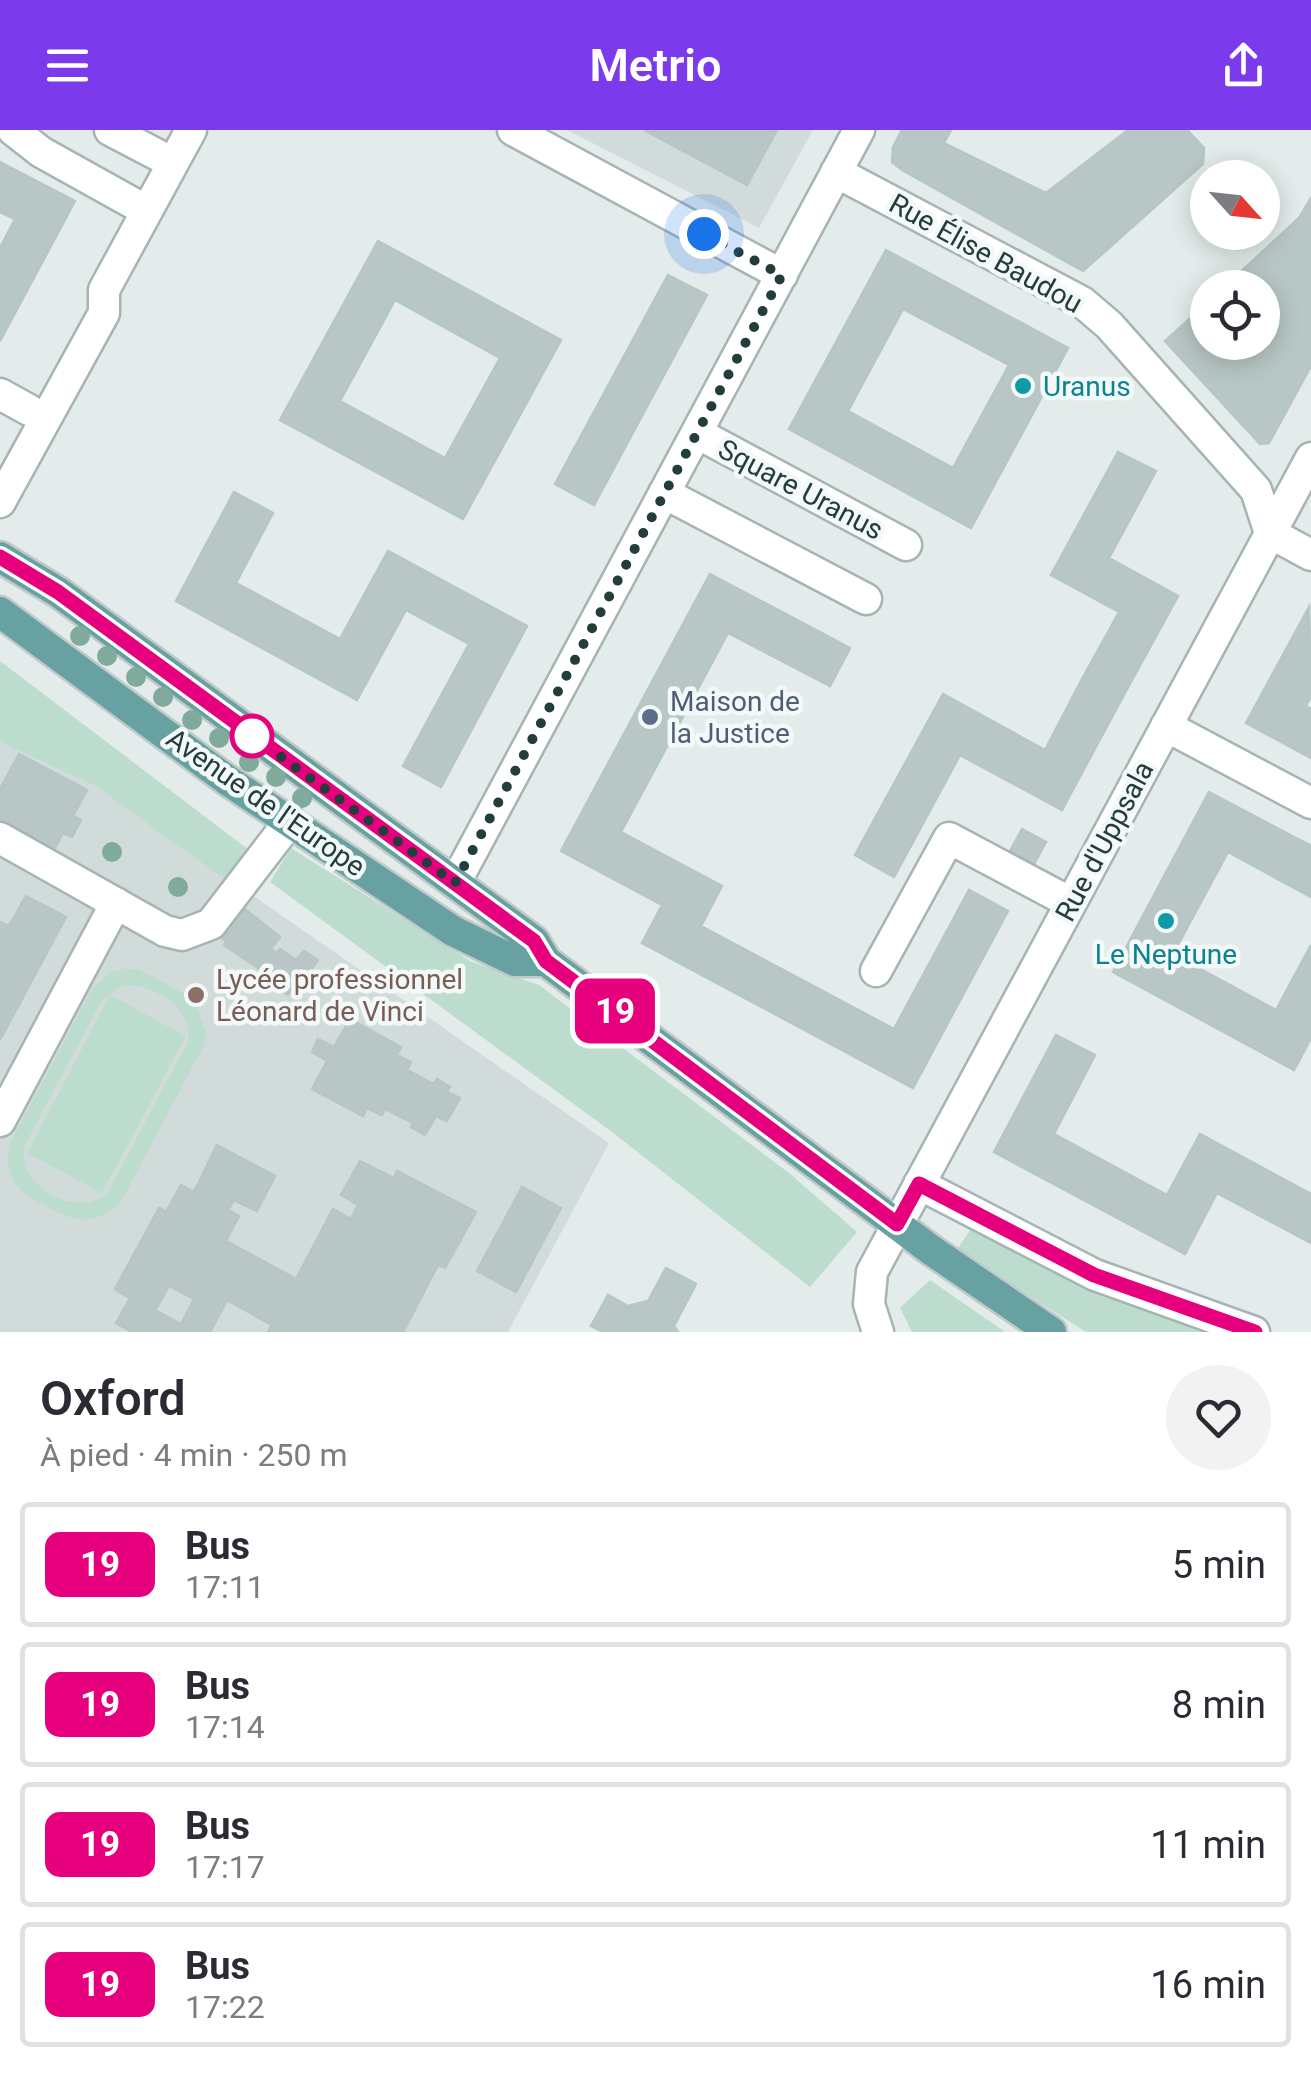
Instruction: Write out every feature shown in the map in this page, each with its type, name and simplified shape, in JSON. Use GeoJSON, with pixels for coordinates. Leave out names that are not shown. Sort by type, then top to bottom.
{"type":"FeatureCollection","features":[{"type":"Feature","properties":{"kind":"main road","name":"Avenue de l'Europe"},"geometry":{"type":"LineString","coordinates":[[0,557],[58,592],[534,941],[546,961],[897,1224],[1051,1332]]}},
{"type":"Feature","properties":{"kind":"main road","name":"Avenue de l'Europe"},"geometry":{"type":"LineString","coordinates":[[0,612],[227,780],[454,930],[515,961],[546,961]]}},
{"type":"Feature","properties":{"kind":"main road"},"geometry":{"type":"LineString","coordinates":[[344,856],[366,850],[444,902],[455,883]]}},
{"type":"Feature","properties":{"kind":"street"},"geometry":{"type":"LineString","coordinates":[[13,130],[41,152],[148,211]]}},
{"type":"Feature","properties":{"kind":"street"},"geometry":{"type":"LineString","coordinates":[[110,130],[173,163]]}},
{"type":"Feature","properties":{"kind":"street"},"geometry":{"type":"LineString","coordinates":[[0,463],[86,303],[104,290],[190,130]]}},
{"type":"Feature","properties":{"kind":"street"},"geometry":{"type":"LineString","coordinates":[[514,130],[782,275]]}},
{"type":"Feature","properties":{"kind":"street"},"geometry":{"type":"LineString","coordinates":[[455,883],[859,130]]}},
{"type":"Feature","properties":{"kind":"street","name":"Rue Élise Baudou"},"geometry":{"type":"LineString","coordinates":[[836,172],[1082,302],[1109,325],[1256,490],[1270,533]]}},
{"type":"Feature","properties":{"kind":"street"},"geometry":{"type":"LineString","coordinates":[[0,502],[104,313],[104,290]]}},
{"type":"Feature","properties":{"kind":"street"},"geometry":{"type":"LineString","coordinates":[[0,394],[29,410]]}},
{"type":"Feature","properties":{"kind":"street","name":"Square Uranus"},"geometry":{"type":"LineString","coordinates":[[696,433],[906,545]]}},
{"type":"Feature","properties":{"kind":"street","name":"Rue d'Uppsala"},"geometry":{"type":"LineString","coordinates":[[878,1332],[870,1312],[868,1291],[872,1272],[1311,458]]}},
{"type":"Feature","properties":{"kind":"street"},"geometry":{"type":"LineString","coordinates":[[664,493],[866,599]]}},
{"type":"Feature","properties":{"kind":"street"},"geometry":{"type":"LineString","coordinates":[[1270,533],[1311,555]]}},
{"type":"Feature","properties":{"kind":"street"},"geometry":{"type":"LineString","coordinates":[[1166,726],[1311,802]]}},
{"type":"Feature","properties":{"kind":"street"},"geometry":{"type":"LineString","coordinates":[[0,838],[165,931],[182,935],[211,924],[290,820]]}},
{"type":"Feature","properties":{"kind":"street"},"geometry":{"type":"LineString","coordinates":[[876,972],[949,838],[1071,903]]}},
{"type":"Feature","properties":{"kind":"street"},"geometry":{"type":"LineString","coordinates":[[0,1120],[116,903]]}},
{"type":"Feature","properties":{"kind":"street"},"geometry":{"type":"LineString","coordinates":[[919,1184],[1094,1275],[1254,1332]]}},
{"type":"Feature","properties":{"kind":"shaded area"},"geometry":{"type":"Polygon","coordinates":[[[567,130],[813,130],[759,228],[567,130]]]}},
{"type":"Feature","properties":{"kind":"shaded area","name":"Lycée professionnel Léonard de Vinci"},"geometry":{"type":"Polygon","coordinates":[[[0,742],[97,787],[609,1143],[508,1332],[0,1332],[0,742]]]}},
{"type":"Feature","properties":{"kind":"green space"},"geometry":{"type":"Polygon","coordinates":[[[0,661],[249,850],[227,881],[97,787],[0,742],[0,661]]]}},
{"type":"Feature","properties":{"kind":"green space"},"geometry":{"type":"Polygon","coordinates":[[[291,848],[470,961],[539,985],[789,1173],[857,1232],[810,1287],[612,1132],[270,882],[291,848]]]}},
{"type":"Feature","properties":{"kind":"green space"},"geometry":{"type":"Polygon","coordinates":[[[126,968],[140,970],[194,999],[206,1032],[204,1045],[120,1204],[99,1217],[80,1219],[51,1209],[20,1189],[10,1172],[9,1145],[91,991],[109,973],[126,968]],[[119,987],[102,1000],[25,1145],[30,1174],[53,1196],[83,1203],[109,1190],[188,1042],[185,1019],[179,1010],[161,995],[139,987],[119,987]]]}},
{"type":"Feature","properties":{"kind":"green space"},"geometry":{"type":"Polygon","coordinates":[[[110,995],[186,1036],[102,1193],[27,1153],[110,995]]]}},
{"type":"Feature","properties":{"kind":"green space"},"geometry":{"type":"Polygon","coordinates":[[[970,1230],[1101,1296],[1222,1332],[1086,1332],[957,1250],[970,1230]]]}},
{"type":"Feature","properties":{"kind":"green space"},"geometry":{"type":"Polygon","coordinates":[[[930,1280],[1005,1332],[912,1332],[900,1308],[930,1280]]]}},
{"type":"Feature","properties":{"kind":"building"},"geometry":{"type":"Polygon","coordinates":[[[644,130],[777,130],[747,185],[644,130]]]}},
{"type":"Feature","properties":{"kind":"building"},"geometry":{"type":"Polygon","coordinates":[[[902,130],[951,130],[944,143],[1046,193],[1128,130],[1187,130],[1204,148],[1203,160],[1190,160],[1190,176],[1083,271],[902,170],[892,162],[893,147],[902,130]]]}},
{"type":"Feature","properties":{"kind":"building"},"geometry":{"type":"Polygon","coordinates":[[[0,162],[75,201],[0,341],[0,248],[15,219],[0,212],[0,162]]]}},
{"type":"Feature","properties":{"kind":"building"},"geometry":{"type":"Polygon","coordinates":[[[1311,198],[1311,366],[1269,443],[1260,444],[1165,341],[1190,318],[1190,360],[1280,360],[1280,270],[1243,270],[1264,250],[1280,250],[1280,236],[1299,218],[1311,198]]]}},
{"type":"Feature","properties":{"kind":"building"},"geometry":{"type":"Polygon","coordinates":[[[378,241],[561,340],[463,519],[280,420],[378,241]],[[395,300],[340,401],[445,458],[500,358],[395,300]]]}},
{"type":"Feature","properties":{"kind":"building","name":"Uranus"},"geometry":{"type":"Polygon","coordinates":[[[886,250],[1068,348],[971,528],[789,429],[886,250]],[[903,309],[848,411],[953,468],[1009,365],[903,309]]]}},
{"type":"Feature","properties":{"kind":"building"},"geometry":{"type":"Polygon","coordinates":[[[668,275],[707,295],[594,505],[555,484],[668,275]]]}},
{"type":"Feature","properties":{"kind":"building"},"geometry":{"type":"Polygon","coordinates":[[[1118,452],[1156,471],[1109,558],[1178,596],[1120,702],[1081,681],[1119,612],[1051,575],[1118,452]]]}},
{"type":"Feature","properties":{"kind":"building"},"geometry":{"type":"Polygon","coordinates":[[[234,492],[273,513],[236,583],[340,639],[388,551],[527,626],[441,787],[403,766],[469,644],[406,610],[357,700],[176,601],[234,492]]]}},
{"type":"Feature","properties":{"kind":"building"},"geometry":{"type":"Polygon","coordinates":[[[710,574],[850,648],[830,686],[728,633],[621,832],[722,886],[701,926],[894,1029],[969,890],[1008,911],[913,1088],[642,943],[662,905],[561,851],[710,574]]]}},
{"type":"Feature","properties":{"kind":"building"},"geometry":{"type":"Polygon","coordinates":[[[1309,607],[1311,696],[1306,706],[1311,709],[1311,758],[1246,723],[1309,607]]]}},
{"type":"Feature","properties":{"kind":"building"},"geometry":{"type":"Polygon","coordinates":[[[1081,681],[1120,702],[1062,810],[960,755],[894,877],[855,855],[943,694],[1045,750],[1081,681]]]}},
{"type":"Feature","properties":{"kind":"building"},"geometry":{"type":"Polygon","coordinates":[[[19,754],[87,790],[73,816],[81,820],[72,837],[63,833],[53,851],[0,823],[0,789],[19,754]]]}},
{"type":"Feature","properties":{"kind":"building","name":"Le Neptune"},"geometry":{"type":"Polygon","coordinates":[[[1209,792],[1311,846],[1311,897],[1228,852],[1173,954],[1276,1010],[1311,945],[1311,1038],[1294,1070],[1113,972],[1209,792]]]}},
{"type":"Feature","properties":{"kind":"building"},"geometry":{"type":"Polygon","coordinates":[[[1022,829],[1046,842],[1033,866],[1009,853],[1022,829]]]}},
{"type":"Feature","properties":{"kind":"building"},"geometry":{"type":"Polygon","coordinates":[[[26,896],[66,917],[0,1040],[0,922],[9,926],[26,896]]]}},
{"type":"Feature","properties":{"kind":"building"},"geometry":{"type":"Polygon","coordinates":[[[236,902],[280,937],[271,949],[277,953],[267,966],[262,963],[258,968],[224,945],[226,941],[215,933],[236,902]]]}},
{"type":"Feature","properties":{"kind":"building"},"geometry":{"type":"Polygon","coordinates":[[[280,949],[296,960],[304,951],[318,960],[308,974],[303,971],[288,995],[260,976],[280,949]]]}},
{"type":"Feature","properties":{"kind":"building"},"geometry":{"type":"Polygon","coordinates":[[[350,1019],[401,1047],[397,1055],[411,1062],[407,1070],[434,1084],[437,1079],[450,1087],[447,1092],[460,1098],[447,1121],[436,1116],[425,1135],[411,1127],[413,1123],[385,1109],[382,1115],[367,1108],[363,1116],[312,1089],[327,1061],[312,1052],[318,1039],[334,1047],[350,1019]]]}},
{"type":"Feature","properties":{"kind":"building"},"geometry":{"type":"Polygon","coordinates":[[[1056,1035],[1095,1055],[1054,1134],[1167,1195],[1200,1134],[1311,1194],[1311,1243],[1217,1193],[1185,1254],[994,1152],[1056,1035]]]}},
{"type":"Feature","properties":{"kind":"building"},"geometry":{"type":"Polygon","coordinates":[[[217,1145],[275,1176],[257,1211],[234,1200],[228,1210],[239,1216],[226,1241],[252,1255],[210,1332],[132,1332],[116,1323],[130,1298],[121,1293],[181,1185],[194,1192],[217,1145]],[[169,1286],[155,1310],[181,1324],[194,1299],[169,1286]]]}},
{"type":"Feature","properties":{"kind":"building"},"geometry":{"type":"Polygon","coordinates":[[[360,1161],[394,1178],[397,1171],[476,1212],[445,1268],[438,1265],[403,1332],[268,1332],[333,1209],[351,1219],[358,1205],[341,1195],[360,1161]]]}},
{"type":"Feature","properties":{"kind":"building"},"geometry":{"type":"Polygon","coordinates":[[[522,1187],[561,1208],[516,1292],[477,1271],[522,1187]]]}},
{"type":"Feature","properties":{"kind":"building"},"geometry":{"type":"Polygon","coordinates":[[[159,1208],[166,1211],[121,1293],[115,1289],[159,1208]]]}},
{"type":"Feature","properties":{"kind":"building"},"geometry":{"type":"Polygon","coordinates":[[[252,1255],[296,1279],[272,1325],[227,1300],[252,1255]]]}},
{"type":"Feature","properties":{"kind":"building"},"geometry":{"type":"Polygon","coordinates":[[[666,1268],[696,1284],[674,1326],[678,1332],[603,1332],[591,1326],[608,1295],[628,1306],[648,1301],[666,1268]]]}},
{"type":"Feature","properties":{"kind":"bus line","name":"19"},"geometry":{"type":"LineString","coordinates":[[0,557],[58,592],[534,941],[546,961],[897,1224],[919,1184],[1094,1275],[1255,1332]]}},
{"type":"Feature","properties":{"kind":"place","name":"Uranus"},"geometry":{"type":"Point","coordinates":[1023,386]}},
{"type":"Feature","properties":{"kind":"place","name":"Maison de la Justice"},"geometry":{"type":"Point","coordinates":[650,717]}},
{"type":"Feature","properties":{"kind":"place","name":"Le Neptune"},"geometry":{"type":"Point","coordinates":[1166,921]}},
{"type":"Feature","properties":{"kind":"place","name":"Lycée professionnel Léonard de Vinci"},"geometry":{"type":"Point","coordinates":[196,995]}},
{"type":"Feature","properties":{"kind":"route"},"geometry":{"type":"LineString","coordinates":[[252,736],[455,883],[782,275],[704,234]]}}]}
